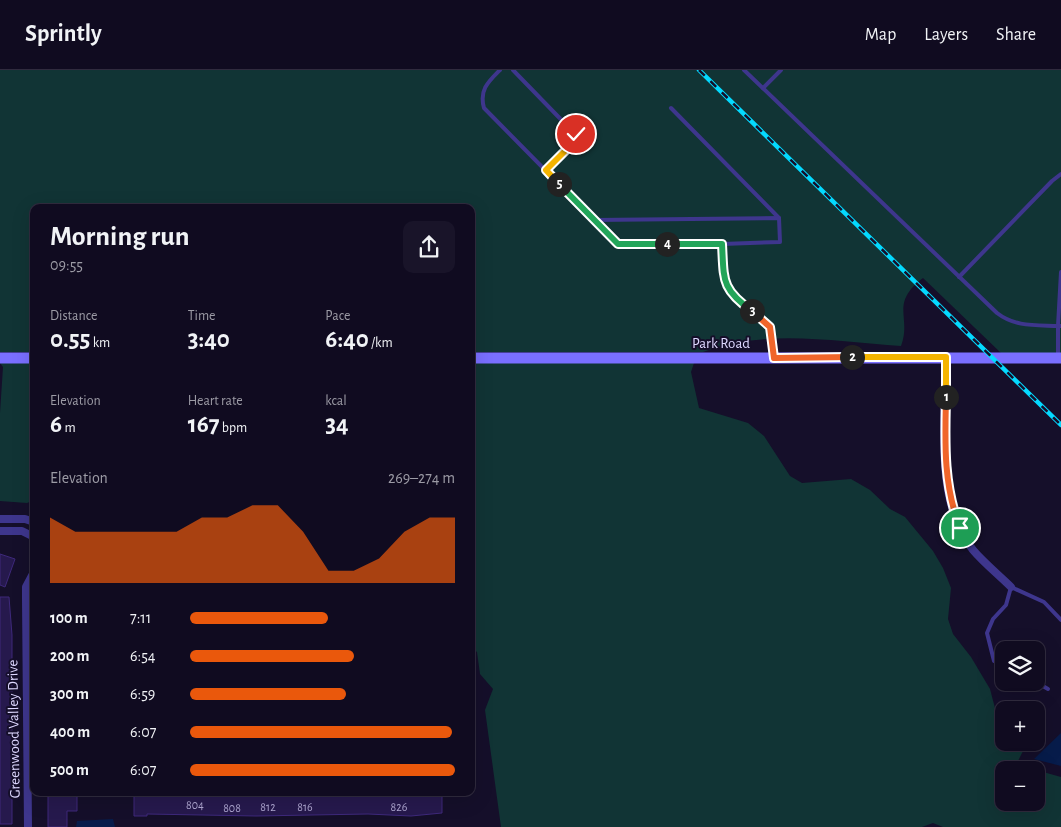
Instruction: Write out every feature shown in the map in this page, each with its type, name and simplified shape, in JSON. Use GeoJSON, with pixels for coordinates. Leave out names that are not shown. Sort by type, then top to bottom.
{"type":"FeatureCollection","features":[{"type":"Feature","properties":{"kind":"street"},"geometry":{"type":"LineString","coordinates":[[946,357],[945,470],[950,504],[960,528],[973,549],[1011,587]]}},
{"type":"Feature","properties":{"kind":"street"},"geometry":{"type":"LineString","coordinates":[[0,358],[30,358]]}},
{"type":"Feature","properties":{"kind":"street","name":"Park Road"},"geometry":{"type":"LineString","coordinates":[[475,358],[1059,358]]}},
{"type":"Feature","properties":{"kind":"street"},"geometry":{"type":"LineString","coordinates":[[0,519],[30,521]]}},
{"type":"Feature","properties":{"kind":"street"},"geometry":{"type":"LineString","coordinates":[[13,519],[13,531]]}},
{"type":"Feature","properties":{"kind":"street"},"geometry":{"type":"LineString","coordinates":[[0,531],[22,531],[30,534]]}},
{"type":"Feature","properties":{"kind":"street","name":"Greenwood Valley Drive"},"geometry":{"type":"LineString","coordinates":[[30,577],[26,593],[30,739]]}},
{"type":"Feature","properties":{"kind":"street","name":"Greenwood Valley Drive"},"geometry":{"type":"LineString","coordinates":[[28,827],[30,792]]}},
{"type":"Feature","properties":{"kind":"lane"},"geometry":{"type":"LineString","coordinates":[[500,70],[485,85],[481,99],[484,108],[618,244],[780,242],[779,218],[671,108]]}},
{"type":"Feature","properties":{"kind":"lane"},"geometry":{"type":"LineString","coordinates":[[514,70],[576,134],[575,141],[546,170]]}},
{"type":"Feature","properties":{"kind":"lane"},"geometry":{"type":"LineString","coordinates":[[744,70],[996,313],[1008,320],[1026,325],[1059,326]]}},
{"type":"Feature","properties":{"kind":"lane"},"geometry":{"type":"LineString","coordinates":[[763,88],[781,70]]}},
{"type":"Feature","properties":{"kind":"lane"},"geometry":{"type":"LineString","coordinates":[[959,277],[1061,174]]}},
{"type":"Feature","properties":{"kind":"lane"},"geometry":{"type":"LineString","coordinates":[[594,220],[779,218]]}},
{"type":"Feature","properties":{"kind":"lane"},"geometry":{"type":"LineString","coordinates":[[722,244],[724,273],[729,292],[735,299],[766,321],[770,327],[774,358]]}},
{"type":"Feature","properties":{"kind":"lane"},"geometry":{"type":"LineString","coordinates":[[1059,358],[1061,272]]}},
{"type":"Feature","properties":{"kind":"lane"},"geometry":{"type":"LineString","coordinates":[[995,661],[987,633],[993,619],[1006,605],[1011,587],[1044,602],[1061,620]]}},
{"type":"Feature","properties":{"kind":"green space"},"geometry":{"type":"Polygon","coordinates":[[[0,70],[1061,70],[1061,353],[1001,353],[923,278],[913,287],[904,303],[904,336],[901,346],[801,338],[776,338],[751,340],[703,352],[475,352],[475,204],[30,204],[30,352],[0,352],[0,70]]]}},
{"type":"Feature","properties":{"kind":"green space"},"geometry":{"type":"Polygon","coordinates":[[[0,363],[30,363],[30,502],[27,503],[0,501],[0,413],[3,367],[0,363]]]}},
{"type":"Feature","properties":{"kind":"green space"},"geometry":{"type":"Polygon","coordinates":[[[475,363],[694,363],[691,372],[699,408],[748,423],[764,436],[790,476],[802,483],[851,479],[870,490],[890,509],[905,517],[933,551],[943,568],[951,588],[948,619],[953,634],[971,657],[990,689],[995,708],[995,751],[1023,751],[1018,761],[995,761],[995,811],[1045,811],[1045,773],[1061,777],[1061,827],[943,827],[933,823],[922,827],[501,827],[485,710],[493,689],[480,674],[477,652],[475,651],[475,363]]]}},
{"type":"Feature","properties":{"kind":"water"},"geometry":{"type":"Polygon","coordinates":[[[1061,733],[1061,766],[1034,759],[1042,751],[1045,751],[1045,748],[1061,733]]]}},
{"type":"Feature","properties":{"kind":"water"},"geometry":{"type":"Polygon","coordinates":[[[113,819],[115,827],[76,827],[77,821],[113,819]]]}},
{"type":"Feature","properties":{"kind":"building"},"geometry":{"type":"Polygon","coordinates":[[[0,554],[15,559],[5,587],[0,585],[0,554]]]}},
{"type":"Feature","properties":{"kind":"building"},"geometry":{"type":"Polygon","coordinates":[[[0,597],[9,597],[12,635],[12,824],[0,824],[0,597]]]}},
{"type":"Feature","properties":{"kind":"building"},"geometry":{"type":"Polygon","coordinates":[[[48,796],[77,796],[77,811],[67,811],[67,827],[48,827],[48,796]]]}},
{"type":"Feature","properties":{"kind":"building"},"geometry":{"type":"Polygon","coordinates":[[[134,796],[442,796],[442,813],[411,816],[368,814],[256,816],[147,814],[147,816],[134,816],[134,796]]]}},
{"type":"Feature","properties":{"kind":"railway"},"geometry":{"type":"LineString","coordinates":[[699,70],[1061,425]]}},
{"type":"Feature","properties":{"kind":"route"},"geometry":{"type":"LineString","coordinates":[[576,134],[575,141],[546,170],[618,244],[722,244],[724,273],[729,292],[735,299],[766,321],[770,327],[774,358],[946,357],[945,470],[950,504],[960,528]]}}]}
